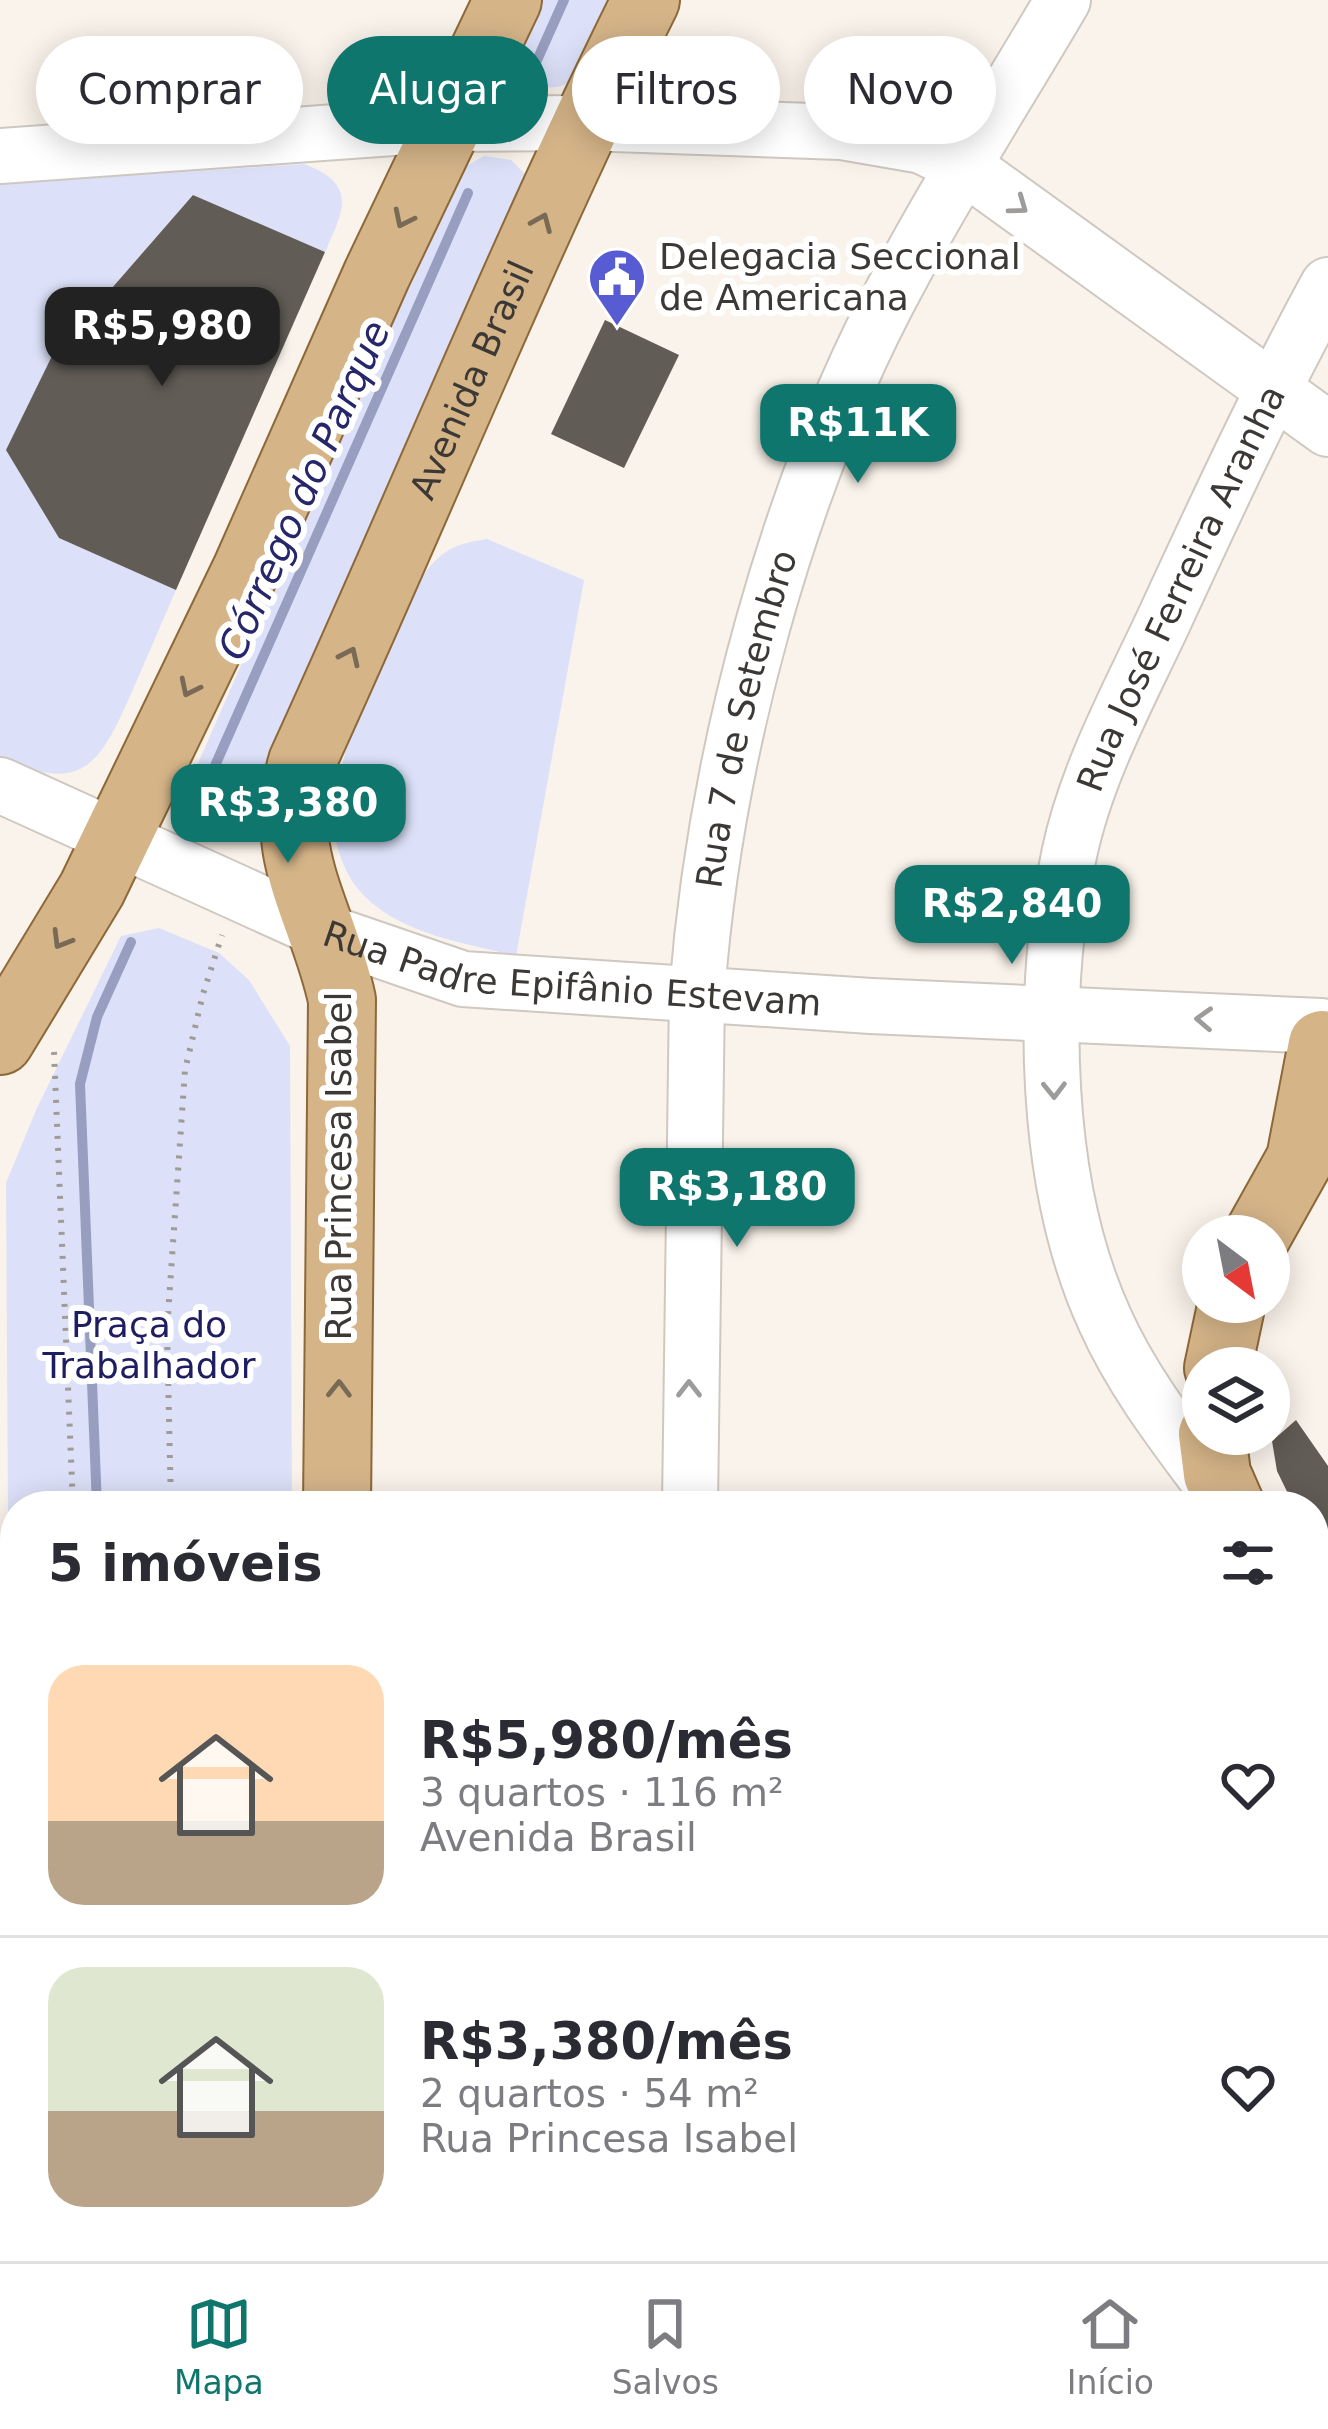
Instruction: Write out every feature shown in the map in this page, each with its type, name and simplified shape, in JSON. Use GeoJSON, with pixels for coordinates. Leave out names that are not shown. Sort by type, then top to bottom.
{"type":"FeatureCollection","features":[{"type":"Feature","properties":{"kind":"main road","name":"Avenida Brasil"},"geometry":{"type":"LineString","coordinates":[[628,36],[646,0]]}},
{"type":"Feature","properties":{"kind":"main road"},"geometry":{"type":"LineString","coordinates":[[488,36],[500,8]]}},
{"type":"Feature","properties":{"kind":"main road"},"geometry":{"type":"LineString","coordinates":[[28,1038],[92,889],[246,570],[376,274],[439,144]]}},
{"type":"Feature","properties":{"kind":"main road","name":"Avenida Brasil"},"geometry":{"type":"LineString","coordinates":[[302,762],[576,144]]}},
{"type":"Feature","properties":{"kind":"main road","name":"Rua Princesa Isabel"},"geometry":{"type":"LineString","coordinates":[[302,762],[295,786],[292,837],[302,885],[337,977],[343,1024],[338,1491]]}},
{"type":"Feature","properties":{"kind":"main road"},"geometry":{"type":"LineString","coordinates":[[1271,1215],[1314,1150],[1325,1034]]}},
{"type":"Feature","properties":{"kind":"main road"},"geometry":{"type":"LineString","coordinates":[[1215,1455],[1223,1491]]}},
{"type":"Feature","properties":{"kind":"street","name":"Rua 7 de Setembro"},"geometry":{"type":"LineString","coordinates":[[690,1491],[697,993],[721,795],[773,591],[858,366],[900,277],[1063,0]]}},
{"type":"Feature","properties":{"kind":"street"},"geometry":{"type":"LineString","coordinates":[[780,130],[841,132],[922,146],[965,167],[1328,429]]}},
{"type":"Feature","properties":{"kind":"street"},"geometry":{"type":"LineString","coordinates":[[0,156],[327,133]]}},
{"type":"Feature","properties":{"kind":"street","name":"Rua José Ferreira Aranha"},"geometry":{"type":"LineString","coordinates":[[1218,1491],[1142,1390],[1105,1321],[1083,1266],[1054,1123],[1053,1014],[1069,854],[1101,755],[1272,387],[1328,286]]}},
{"type":"Feature","properties":{"kind":"street","name":"Rua Padre Epifânio Estevam"},"geometry":{"type":"LineString","coordinates":[[0,785],[320,929],[463,979],[1325,1034]]}},
{"type":"Feature","properties":{"kind":"path"},"geometry":{"type":"LineString","coordinates":[[171,1491],[167,1330],[185,1070],[202,994],[212,881]]}},
{"type":"Feature","properties":{"kind":"path"},"geometry":{"type":"LineString","coordinates":[[28,1038],[52,1065],[72,1491]]}},
{"type":"Feature","properties":{"kind":"green space"},"geometry":{"type":"Polygon","coordinates":[[[538,0],[614,0],[598,36],[572,36],[572,79],[558,87],[548,87],[548,36],[522,36],[538,0]]]}},
{"type":"Feature","properties":{"kind":"green space"},"geometry":{"type":"Polygon","coordinates":[[[484,156],[511,160],[530,179],[246,834],[225,842],[205,839],[189,827],[179,807],[453,180],[461,169],[484,156]]]}},
{"type":"Feature","properties":{"kind":"green space"},"geometry":{"type":"Polygon","coordinates":[[[304,164],[333,180],[342,200],[325,252],[193,195],[51,358],[7,450],[59,538],[176,590],[120,719],[97,756],[69,773],[28,768],[0,757],[0,184],[304,164]]]}},
{"type":"Feature","properties":{"kind":"green space"},"geometry":{"type":"Polygon","coordinates":[[[487,539],[584,580],[516,956],[431,934],[373,904],[347,872],[333,822],[336,788],[357,718],[406,605],[442,554],[487,539]]]}},
{"type":"Feature","properties":{"kind":"green space","name":"Praça do Trabalhador"},"geometry":{"type":"Polygon","coordinates":[[[159,928],[219,953],[249,980],[290,1046],[292,1491],[8,1491],[6,1183],[121,936],[159,928]]]}},
{"type":"Feature","properties":{"kind":"building"},"geometry":{"type":"Polygon","coordinates":[[[193,195],[325,252],[176,590],[59,538],[6,450],[51,358],[193,195]]]}},
{"type":"Feature","properties":{"kind":"building"},"geometry":{"type":"Polygon","coordinates":[[[605,320],[679,355],[624,468],[551,434],[605,320]]]}},
{"type":"Feature","properties":{"kind":"building"},"geometry":{"type":"Polygon","coordinates":[[[1296,1420],[1328,1466],[1328,1491],[1287,1491],[1274,1455],[1290,1455],[1290,1425],[1296,1420]]]}},
{"type":"Feature","properties":{"kind":"waterway","name":"Córrego do Parque"},"geometry":{"type":"LineString","coordinates":[[548,36],[564,0]]}},
{"type":"Feature","properties":{"kind":"waterway","name":"Córrego do Parque"},"geometry":{"type":"LineString","coordinates":[[195,811],[468,193]]}},
{"type":"Feature","properties":{"kind":"waterway","name":"Córrego do Parque"},"geometry":{"type":"LineString","coordinates":[[96,1491],[80,1084],[97,1017],[131,942]]}},
{"type":"Feature","properties":{"kind":"place","name":"Delegacia Seccional de Americana"},"geometry":{"type":"Point","coordinates":[617,328]}}]}
